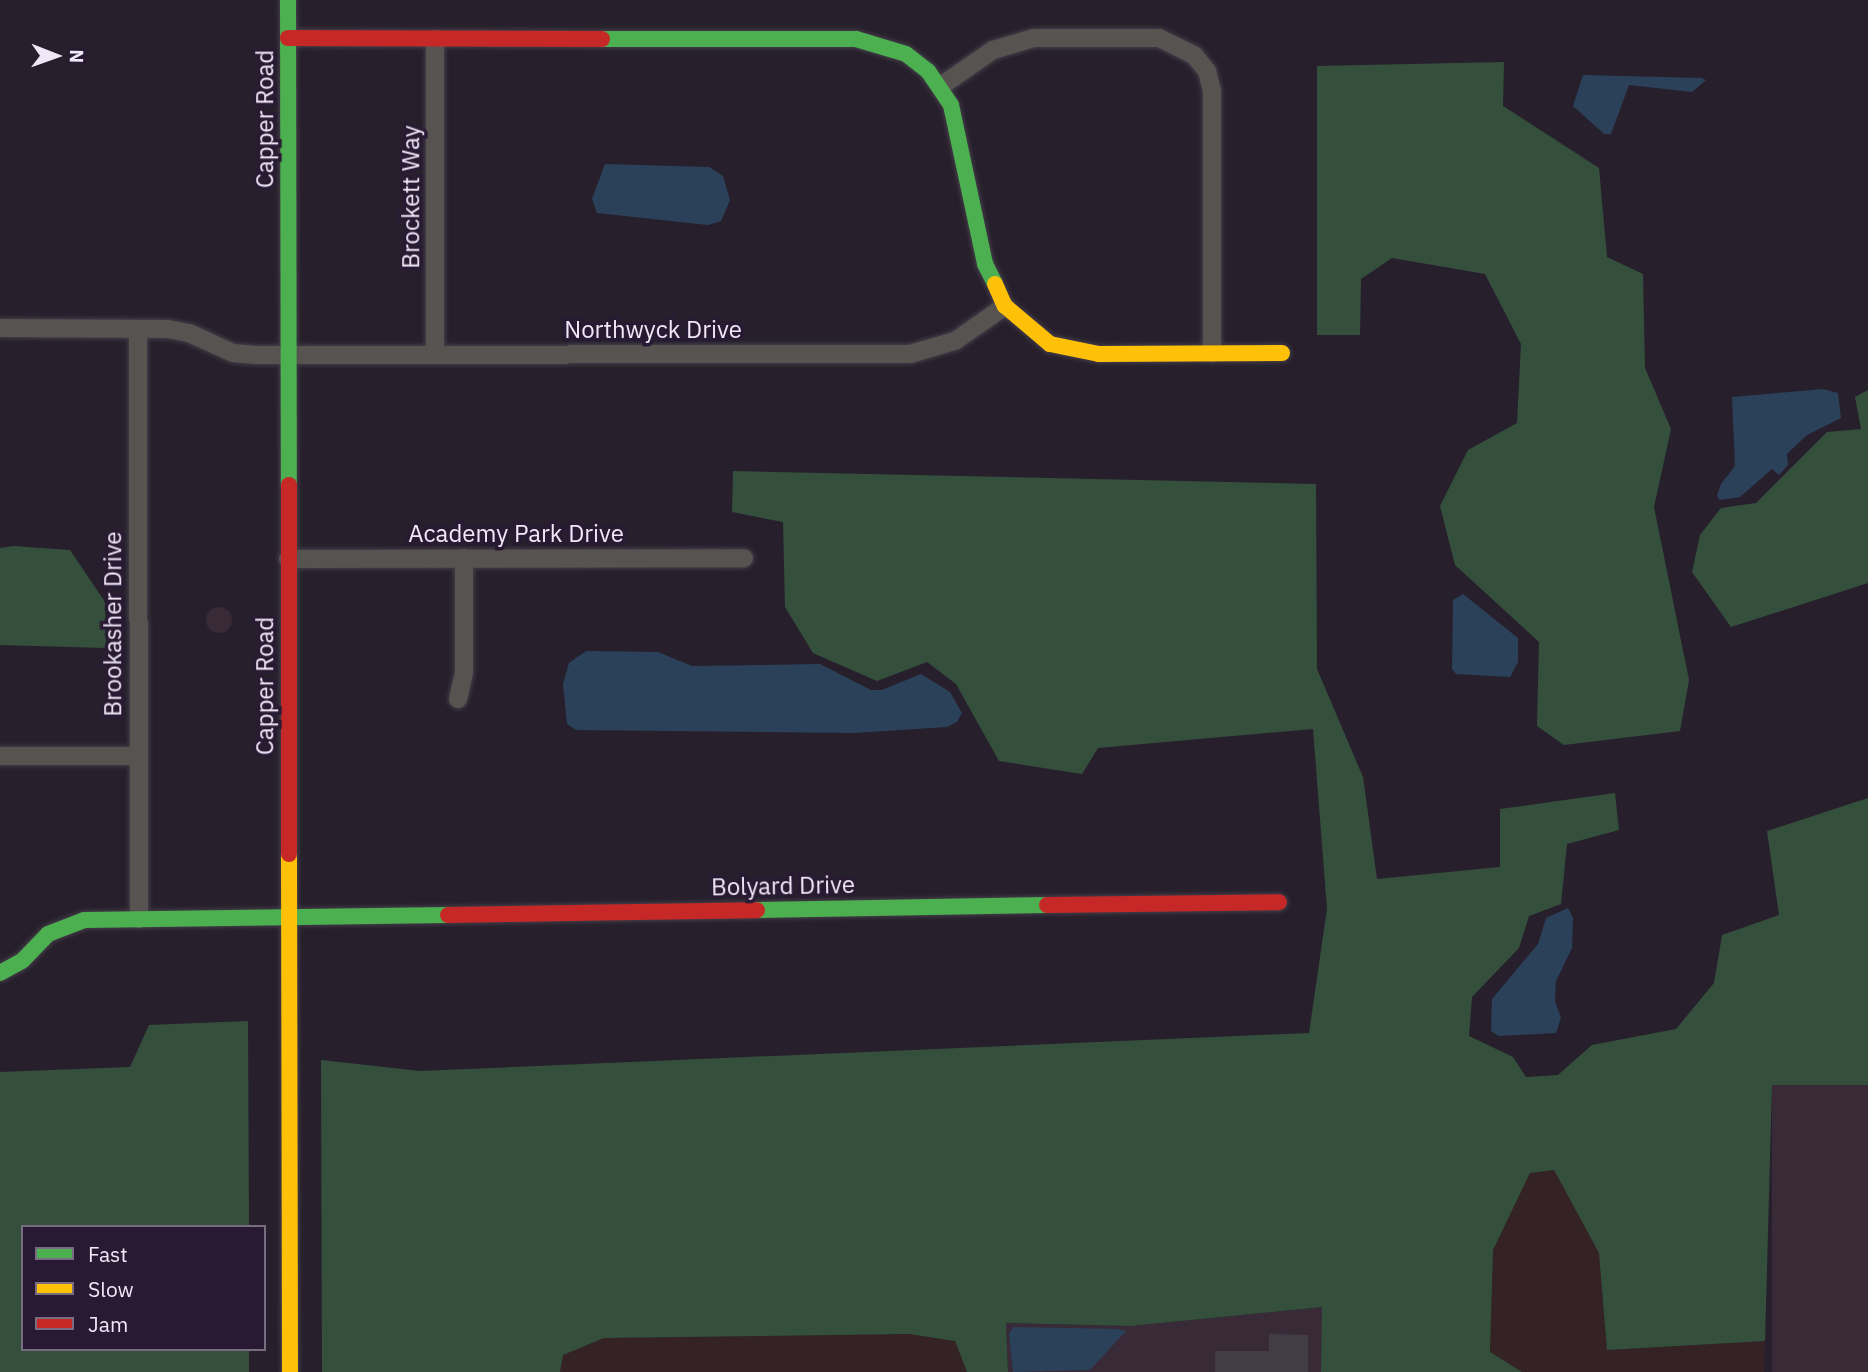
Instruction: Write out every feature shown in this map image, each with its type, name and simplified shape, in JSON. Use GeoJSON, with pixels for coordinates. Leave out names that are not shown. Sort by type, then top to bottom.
{"type":"FeatureCollection","features":[{"type":"Feature","properties":{"kind":"street","name":"Capper Road"},"geometry":{"type":"LineString","coordinates":[[288,0],[290,1372]]}},
{"type":"Feature","properties":{"kind":"street"},"geometry":{"type":"LineString","coordinates":[[288,38],[856,39],[906,54],[941,86],[959,128],[985,264],[1005,306],[1027,329],[1050,344],[1074,351],[1282,353]]}},
{"type":"Feature","properties":{"kind":"street"},"geometry":{"type":"LineString","coordinates":[[941,86],[993,50],[1034,38],[1158,38],[1194,55],[1207,71],[1212,91],[1212,354]]}},
{"type":"Feature","properties":{"kind":"street","name":"Brockett Way"},"geometry":{"type":"LineString","coordinates":[[435,39],[435,355]]}},
{"type":"Feature","properties":{"kind":"street","name":"Northwyck Drive"},"geometry":{"type":"LineString","coordinates":[[0,328],[138,329],[189,333],[233,353],[910,354],[955,341],[1005,306]]}},
{"type":"Feature","properties":{"kind":"street","name":"Brookasher Drive"},"geometry":{"type":"LineString","coordinates":[[138,329],[139,919]]}},
{"type":"Feature","properties":{"kind":"street"},"geometry":{"type":"LineString","coordinates":[[458,699],[464,672],[464,558]]}},
{"type":"Feature","properties":{"kind":"street","name":"Academy Park Drive"},"geometry":{"type":"LineString","coordinates":[[288,559],[744,558]]}},
{"type":"Feature","properties":{"kind":"street"},"geometry":{"type":"LineString","coordinates":[[0,756],[138,756]]}},
{"type":"Feature","properties":{"kind":"street","name":"Bolyard Drive"},"geometry":{"type":"LineString","coordinates":[[0,973],[65,925],[139,919],[1279,901]]}},
{"type":"Feature","properties":{"kind":"shaded area"},"geometry":{"type":"Polygon","coordinates":[[[219,607],[228,611],[232,620],[228,629],[219,633],[210,629],[206,620],[210,611],[219,607]]]}},
{"type":"Feature","properties":{"kind":"shaded area"},"geometry":{"type":"Polygon","coordinates":[[[1772,1085],[1868,1085],[1868,1372],[1772,1372],[1772,1085]]]}},
{"type":"Feature","properties":{"kind":"shaded area"},"geometry":{"type":"Polygon","coordinates":[[[1554,1170],[1599,1253],[1607,1350],[1765,1341],[1764,1372],[1522,1372],[1490,1352],[1493,1250],[1530,1172],[1554,1170]]]}},
{"type":"Feature","properties":{"kind":"shaded area"},"geometry":{"type":"Polygon","coordinates":[[[1323,1307],[1321,1372],[1008,1372],[1006,1323],[1131,1326],[1323,1307]]]}},
{"type":"Feature","properties":{"kind":"shaded area"},"geometry":{"type":"Polygon","coordinates":[[[909,1334],[955,1341],[967,1372],[560,1372],[563,1355],[604,1338],[909,1334]]]}},
{"type":"Feature","properties":{"kind":"green space"},"geometry":{"type":"Polygon","coordinates":[[[1504,62],[1503,106],[1599,168],[1607,257],[1643,274],[1645,368],[1671,429],[1654,507],[1689,680],[1680,731],[1564,745],[1537,726],[1539,642],[1455,565],[1440,506],[1468,450],[1517,423],[1521,344],[1485,274],[1392,258],[1361,279],[1360,335],[1317,335],[1317,66],[1504,62]]]}},
{"type":"Feature","properties":{"kind":"green space"},"geometry":{"type":"Polygon","coordinates":[[[1868,390],[1868,583],[1731,627],[1692,572],[1700,535],[1721,508],[1756,503],[1827,432],[1861,429],[1855,397],[1868,390]]]}},
{"type":"Feature","properties":{"kind":"green space"},"geometry":{"type":"Polygon","coordinates":[[[733,471],[1316,484],[1317,669],[1363,777],[1377,879],[1500,867],[1500,809],[1615,793],[1619,830],[1567,844],[1561,904],[1529,916],[1519,948],[1472,997],[1469,1036],[1513,1057],[1526,1077],[1558,1075],[1592,1045],[1676,1029],[1714,983],[1722,935],[1779,915],[1767,831],[1868,798],[1868,1085],[1772,1085],[1765,1341],[1607,1350],[1599,1253],[1554,1170],[1530,1173],[1493,1250],[1490,1352],[1522,1372],[1321,1372],[1322,1307],[1131,1326],[1006,1323],[1008,1372],[967,1372],[955,1341],[909,1334],[604,1338],[563,1355],[560,1372],[322,1372],[321,1060],[420,1071],[1309,1033],[1327,909],[1313,729],[1098,748],[1082,774],[999,761],[956,684],[927,662],[877,681],[813,653],[785,607],[783,522],[732,512],[733,471]]]}},
{"type":"Feature","properties":{"kind":"green space"},"geometry":{"type":"Polygon","coordinates":[[[13,546],[70,550],[105,602],[106,648],[0,645],[0,548],[13,546]]]}},
{"type":"Feature","properties":{"kind":"green space"},"geometry":{"type":"Polygon","coordinates":[[[248,1021],[249,1225],[21,1225],[21,1351],[249,1351],[249,1372],[0,1372],[0,1072],[130,1067],[149,1025],[248,1021]]]}},
{"type":"Feature","properties":{"kind":"water"},"geometry":{"type":"Polygon","coordinates":[[[1583,75],[1706,80],[1692,92],[1629,85],[1611,134],[1604,134],[1573,106],[1583,75]]]}},
{"type":"Feature","properties":{"kind":"water"},"geometry":{"type":"Polygon","coordinates":[[[605,164],[709,167],[723,176],[730,200],[721,221],[708,225],[597,213],[592,199],[605,164]]]}},
{"type":"Feature","properties":{"kind":"water"},"geometry":{"type":"Polygon","coordinates":[[[1823,389],[1838,393],[1841,418],[1807,435],[1787,454],[1788,465],[1779,475],[1772,469],[1740,497],[1720,500],[1717,496],[1721,484],[1735,466],[1732,397],[1823,389]]]}},
{"type":"Feature","properties":{"kind":"water"},"geometry":{"type":"Polygon","coordinates":[[[1463,594],[1518,638],[1518,662],[1510,677],[1456,674],[1452,669],[1453,600],[1463,594]]]}},
{"type":"Feature","properties":{"kind":"water"},"geometry":{"type":"Polygon","coordinates":[[[586,651],[658,652],[692,666],[820,664],[871,690],[882,690],[921,674],[950,692],[962,713],[957,722],[947,727],[854,733],[576,730],[567,724],[563,684],[569,663],[586,651]]]}},
{"type":"Feature","properties":{"kind":"water"},"geometry":{"type":"Polygon","coordinates":[[[1568,908],[1573,918],[1572,948],[1556,981],[1555,1001],[1561,1018],[1556,1033],[1499,1036],[1491,1031],[1492,999],[1538,944],[1546,918],[1568,908]]]}},
{"type":"Feature","properties":{"kind":"water"},"geometry":{"type":"Polygon","coordinates":[[[1014,1327],[1126,1331],[1090,1370],[1013,1372],[1009,1333],[1014,1327]]]}},
{"type":"Feature","properties":{"kind":"building"},"geometry":{"type":"Polygon","coordinates":[[[1269,1334],[1308,1335],[1308,1372],[1215,1372],[1215,1351],[1269,1351],[1269,1334]]]}},
{"type":"Feature","properties":{"kind":"traffic: fast"},"geometry":{"type":"LineString","coordinates":[[288,0],[289,485]]}},
{"type":"Feature","properties":{"kind":"traffic: fast"},"geometry":{"type":"LineString","coordinates":[[602,39],[856,39],[906,54],[928,71],[951,105],[985,264],[995,284]]}},
{"type":"Feature","properties":{"kind":"traffic: fast"},"geometry":{"type":"LineString","coordinates":[[757,910],[1047,905]]}},
{"type":"Feature","properties":{"kind":"traffic: fast"},"geometry":{"type":"LineString","coordinates":[[0,973],[23,960],[48,934],[84,920],[448,915]]}},
{"type":"Feature","properties":{"kind":"traffic: slow"},"geometry":{"type":"LineString","coordinates":[[995,284],[1005,306],[1050,344],[1099,354],[1282,353]]}},
{"type":"Feature","properties":{"kind":"traffic: slow"},"geometry":{"type":"LineString","coordinates":[[289,854],[290,1372]]}},
{"type":"Feature","properties":{"kind":"traffic: jam"},"geometry":{"type":"LineString","coordinates":[[288,38],[602,39]]}},
{"type":"Feature","properties":{"kind":"traffic: jam"},"geometry":{"type":"LineString","coordinates":[[289,485],[289,854]]}},
{"type":"Feature","properties":{"kind":"traffic: jam"},"geometry":{"type":"LineString","coordinates":[[1047,905],[1279,902]]}},
{"type":"Feature","properties":{"kind":"traffic: jam"},"geometry":{"type":"LineString","coordinates":[[448,915],[757,910]]}}]}
